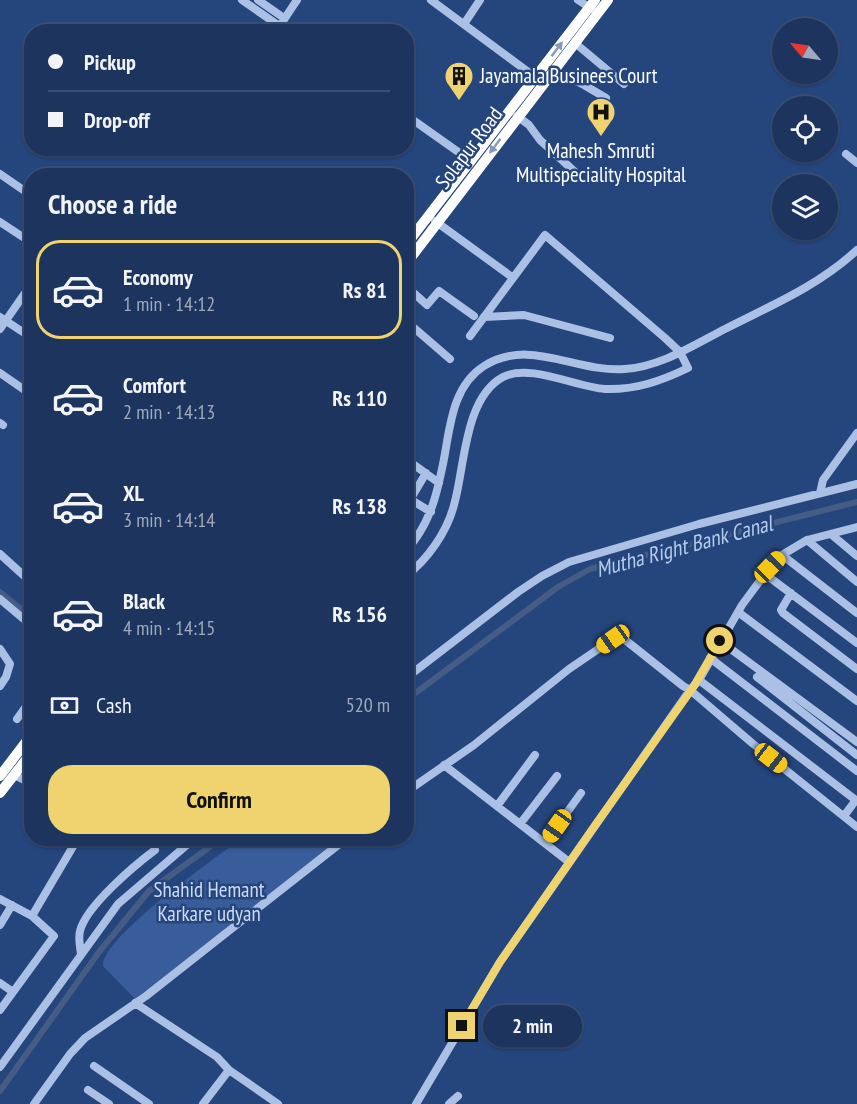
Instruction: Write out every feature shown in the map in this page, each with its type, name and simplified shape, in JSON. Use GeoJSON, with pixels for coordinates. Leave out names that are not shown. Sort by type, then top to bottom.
{"type":"FeatureCollection","features":[{"type":"Feature","properties":{"kind":"highway","name":"Solapur Road"},"geometry":{"type":"LineString","coordinates":[[414,251],[471,161],[535,77],[594,7],[608,0]]}},
{"type":"Feature","properties":{"kind":"highway","name":"Solapur Road"},"geometry":{"type":"LineString","coordinates":[[414,237],[433,219],[554,70],[575,43],[594,7]]}},
{"type":"Feature","properties":{"kind":"highway"},"geometry":{"type":"LineString","coordinates":[[0,776],[24,744]]}},
{"type":"Feature","properties":{"kind":"highway"},"geometry":{"type":"LineString","coordinates":[[0,793],[24,762]]}},
{"type":"Feature","properties":{"kind":"street"},"geometry":{"type":"LineString","coordinates":[[242,0],[276,24]]}},
{"type":"Feature","properties":{"kind":"street"},"geometry":{"type":"LineString","coordinates":[[258,0],[284,18]]}},
{"type":"Feature","properties":{"kind":"street"},"geometry":{"type":"LineString","coordinates":[[280,24],[297,0]]}},
{"type":"Feature","properties":{"kind":"street"},"geometry":{"type":"LineString","coordinates":[[431,0],[535,77]]}},
{"type":"Feature","properties":{"kind":"street"},"geometry":{"type":"LineString","coordinates":[[464,24],[480,0]]}},
{"type":"Feature","properties":{"kind":"street"},"geometry":{"type":"LineString","coordinates":[[578,0],[594,7]]}},
{"type":"Feature","properties":{"kind":"street"},"geometry":{"type":"LineString","coordinates":[[575,43],[624,84]]}},
{"type":"Feature","properties":{"kind":"street"},"geometry":{"type":"LineString","coordinates":[[554,70],[606,98]]}},
{"type":"Feature","properties":{"kind":"street"},"geometry":{"type":"LineString","coordinates":[[517,116],[529,125],[540,140],[575,172]]}},
{"type":"Feature","properties":{"kind":"street"},"geometry":{"type":"LineString","coordinates":[[414,121],[471,161]]}},
{"type":"Feature","properties":{"kind":"street"},"geometry":{"type":"LineString","coordinates":[[846,154],[857,163]]}},
{"type":"Feature","properties":{"kind":"street"},"geometry":{"type":"LineString","coordinates":[[0,174],[24,190]]}},
{"type":"Feature","properties":{"kind":"street"},"geometry":{"type":"LineString","coordinates":[[433,219],[512,277]]}},
{"type":"Feature","properties":{"kind":"street"},"geometry":{"type":"LineString","coordinates":[[0,222],[24,238]]}},
{"type":"Feature","properties":{"kind":"street"},"geometry":{"type":"LineString","coordinates":[[414,569],[423,561],[447,524],[454,507],[474,414],[485,392],[494,383],[505,375],[534,373],[595,388],[627,388],[659,382],[688,368],[680,352],[545,235],[470,336]]}},
{"type":"Feature","properties":{"kind":"street"},"geometry":{"type":"LineString","coordinates":[[414,534],[431,512],[451,419],[461,391],[473,375],[491,362],[507,357],[535,354],[598,369],[636,368],[680,352],[825,277],[857,250]]}},
{"type":"Feature","properties":{"kind":"street"},"geometry":{"type":"LineString","coordinates":[[414,293],[427,305],[439,291],[474,316]]}},
{"type":"Feature","properties":{"kind":"street"},"geometry":{"type":"LineString","coordinates":[[0,329],[3,319],[24,293]]}},
{"type":"Feature","properties":{"kind":"street"},"geometry":{"type":"LineString","coordinates":[[484,317],[524,315],[610,338]]}},
{"type":"Feature","properties":{"kind":"street"},"geometry":{"type":"LineString","coordinates":[[3,319],[24,333]]}},
{"type":"Feature","properties":{"kind":"street"},"geometry":{"type":"LineString","coordinates":[[414,328],[450,358]]}},
{"type":"Feature","properties":{"kind":"street"},"geometry":{"type":"LineString","coordinates":[[0,373],[24,389]]}},
{"type":"Feature","properties":{"kind":"street"},"geometry":{"type":"LineString","coordinates":[[820,493],[823,480],[857,433]]}},
{"type":"Feature","properties":{"kind":"street"},"geometry":{"type":"LineString","coordinates":[[414,465],[439,483]]}},
{"type":"Feature","properties":{"kind":"street"},"geometry":{"type":"LineString","coordinates":[[414,493],[426,473]]}},
{"type":"Feature","properties":{"kind":"street"},"geometry":{"type":"LineString","coordinates":[[414,672],[518,592],[569,562],[699,524],[857,484]]}},
{"type":"Feature","properties":{"kind":"street"},"geometry":{"type":"LineString","coordinates":[[414,502],[431,512]]}},
{"type":"Feature","properties":{"kind":"street"},"geometry":{"type":"LineString","coordinates":[[416,1104],[500,962],[699,680],[738,612],[765,574],[782,555],[807,540],[857,527]]}},
{"type":"Feature","properties":{"kind":"street"},"geometry":{"type":"LineString","coordinates":[[832,535],[857,556]]}},
{"type":"Feature","properties":{"kind":"street"},"geometry":{"type":"LineString","coordinates":[[807,540],[857,582]]}},
{"type":"Feature","properties":{"kind":"street"},"geometry":{"type":"LineString","coordinates":[[0,554],[24,576]]}},
{"type":"Feature","properties":{"kind":"street"},"geometry":{"type":"LineString","coordinates":[[782,555],[857,613]]}},
{"type":"Feature","properties":{"kind":"street"},"geometry":{"type":"LineString","coordinates":[[765,574],[857,643]]}},
{"type":"Feature","properties":{"kind":"street"},"geometry":{"type":"LineString","coordinates":[[791,593],[782,610],[783,613],[857,669]]}},
{"type":"Feature","properties":{"kind":"street"},"geometry":{"type":"LineString","coordinates":[[0,599],[24,619]]}},
{"type":"Feature","properties":{"kind":"street"},"geometry":{"type":"LineString","coordinates":[[738,612],[857,701]]}},
{"type":"Feature","properties":{"kind":"street"},"geometry":{"type":"LineString","coordinates":[[414,786],[474,745],[569,669],[619,637],[690,690],[857,827]]}},
{"type":"Feature","properties":{"kind":"street"},"geometry":{"type":"LineString","coordinates":[[720,641],[857,742]]}},
{"type":"Feature","properties":{"kind":"street"},"geometry":{"type":"LineString","coordinates":[[0,649],[10,664],[0,686]]}},
{"type":"Feature","properties":{"kind":"street"},"geometry":{"type":"LineString","coordinates":[[710,658],[857,771]]}},
{"type":"Feature","properties":{"kind":"street"},"geometry":{"type":"LineString","coordinates":[[757,677],[857,755]]}},
{"type":"Feature","properties":{"kind":"street"},"geometry":{"type":"LineString","coordinates":[[699,680],[856,801],[844,816]]}},
{"type":"Feature","properties":{"kind":"street"},"geometry":{"type":"LineString","coordinates":[[17,719],[24,709]]}},
{"type":"Feature","properties":{"kind":"street"},"geometry":{"type":"LineString","coordinates":[[498,806],[535,755]]}},
{"type":"Feature","properties":{"kind":"street"},"geometry":{"type":"LineString","coordinates":[[444,765],[569,862]]}},
{"type":"Feature","properties":{"kind":"street"},"geometry":{"type":"LineString","coordinates":[[14,774],[24,780]]}},
{"type":"Feature","properties":{"kind":"street"},"geometry":{"type":"LineString","coordinates":[[520,824],[557,776]]}},
{"type":"Feature","properties":{"kind":"street"},"geometry":{"type":"LineString","coordinates":[[545,843],[581,793]]}},
{"type":"Feature","properties":{"kind":"street"},"geometry":{"type":"LineString","coordinates":[[32,916],[74,846]]}},
{"type":"Feature","properties":{"kind":"street"},"geometry":{"type":"LineString","coordinates":[[0,1067],[118,904],[186,846]]}},
{"type":"Feature","properties":{"kind":"street"},"geometry":{"type":"LineString","coordinates":[[34,1104],[77,1045],[135,1003],[337,846]]}},
{"type":"Feature","properties":{"kind":"street"},"geometry":{"type":"LineString","coordinates":[[81,954],[79,934],[81,926],[113,886],[155,850]]}},
{"type":"Feature","properties":{"kind":"street"},"geometry":{"type":"LineString","coordinates":[[0,899],[32,916],[54,936],[0,1010]]}},
{"type":"Feature","properties":{"kind":"street"},"geometry":{"type":"LineString","coordinates":[[0,925],[12,905]]}},
{"type":"Feature","properties":{"kind":"street"},"geometry":{"type":"LineString","coordinates":[[0,983],[13,992]]}},
{"type":"Feature","properties":{"kind":"street"},"geometry":{"type":"LineString","coordinates":[[135,1003],[216,1057],[230,1070],[278,1104]]}},
{"type":"Feature","properties":{"kind":"street"},"geometry":{"type":"LineString","coordinates":[[94,1066],[149,1104]]}},
{"type":"Feature","properties":{"kind":"street"},"geometry":{"type":"LineString","coordinates":[[203,1104],[230,1070]]}},
{"type":"Feature","properties":{"kind":"street"},"geometry":{"type":"LineString","coordinates":[[88,1089],[109,1104]]}},
{"type":"Feature","properties":{"kind":"street"},"geometry":{"type":"LineString","coordinates":[[449,1104],[458,1096]]}},
{"type":"Feature","properties":{"kind":"green space","name":"Shahid Hemant Karkare udyan"},"geometry":{"type":"Polygon","coordinates":[[[232,846],[332,846],[135,999],[103,966],[108,953],[139,918],[232,846]]]}},
{"type":"Feature","properties":{"kind":"waterway","name":"Mutha Right Bank Canal"},"geometry":{"type":"LineString","coordinates":[[414,694],[558,587],[590,569],[857,502]]}},
{"type":"Feature","properties":{"kind":"waterway"},"geometry":{"type":"LineString","coordinates":[[0,592],[24,612]]}},
{"type":"Feature","properties":{"kind":"waterway","name":"Mutha Right Bank Canal"},"geometry":{"type":"LineString","coordinates":[[0,1091],[99,952],[149,891],[211,846]]}},
{"type":"Feature","properties":{"kind":"place","name":"Jayamala Businees Court"},"geometry":{"type":"Point","coordinates":[459,102]}},
{"type":"Feature","properties":{"kind":"place","name":"Mahesh Smruti Multispeciality Hospital"},"geometry":{"type":"Point","coordinates":[601,138]}},
{"type":"Feature","properties":{"kind":"route"},"geometry":{"type":"LineString","coordinates":[[462,1026],[534,911],[699,680],[720,641]]}}]}
